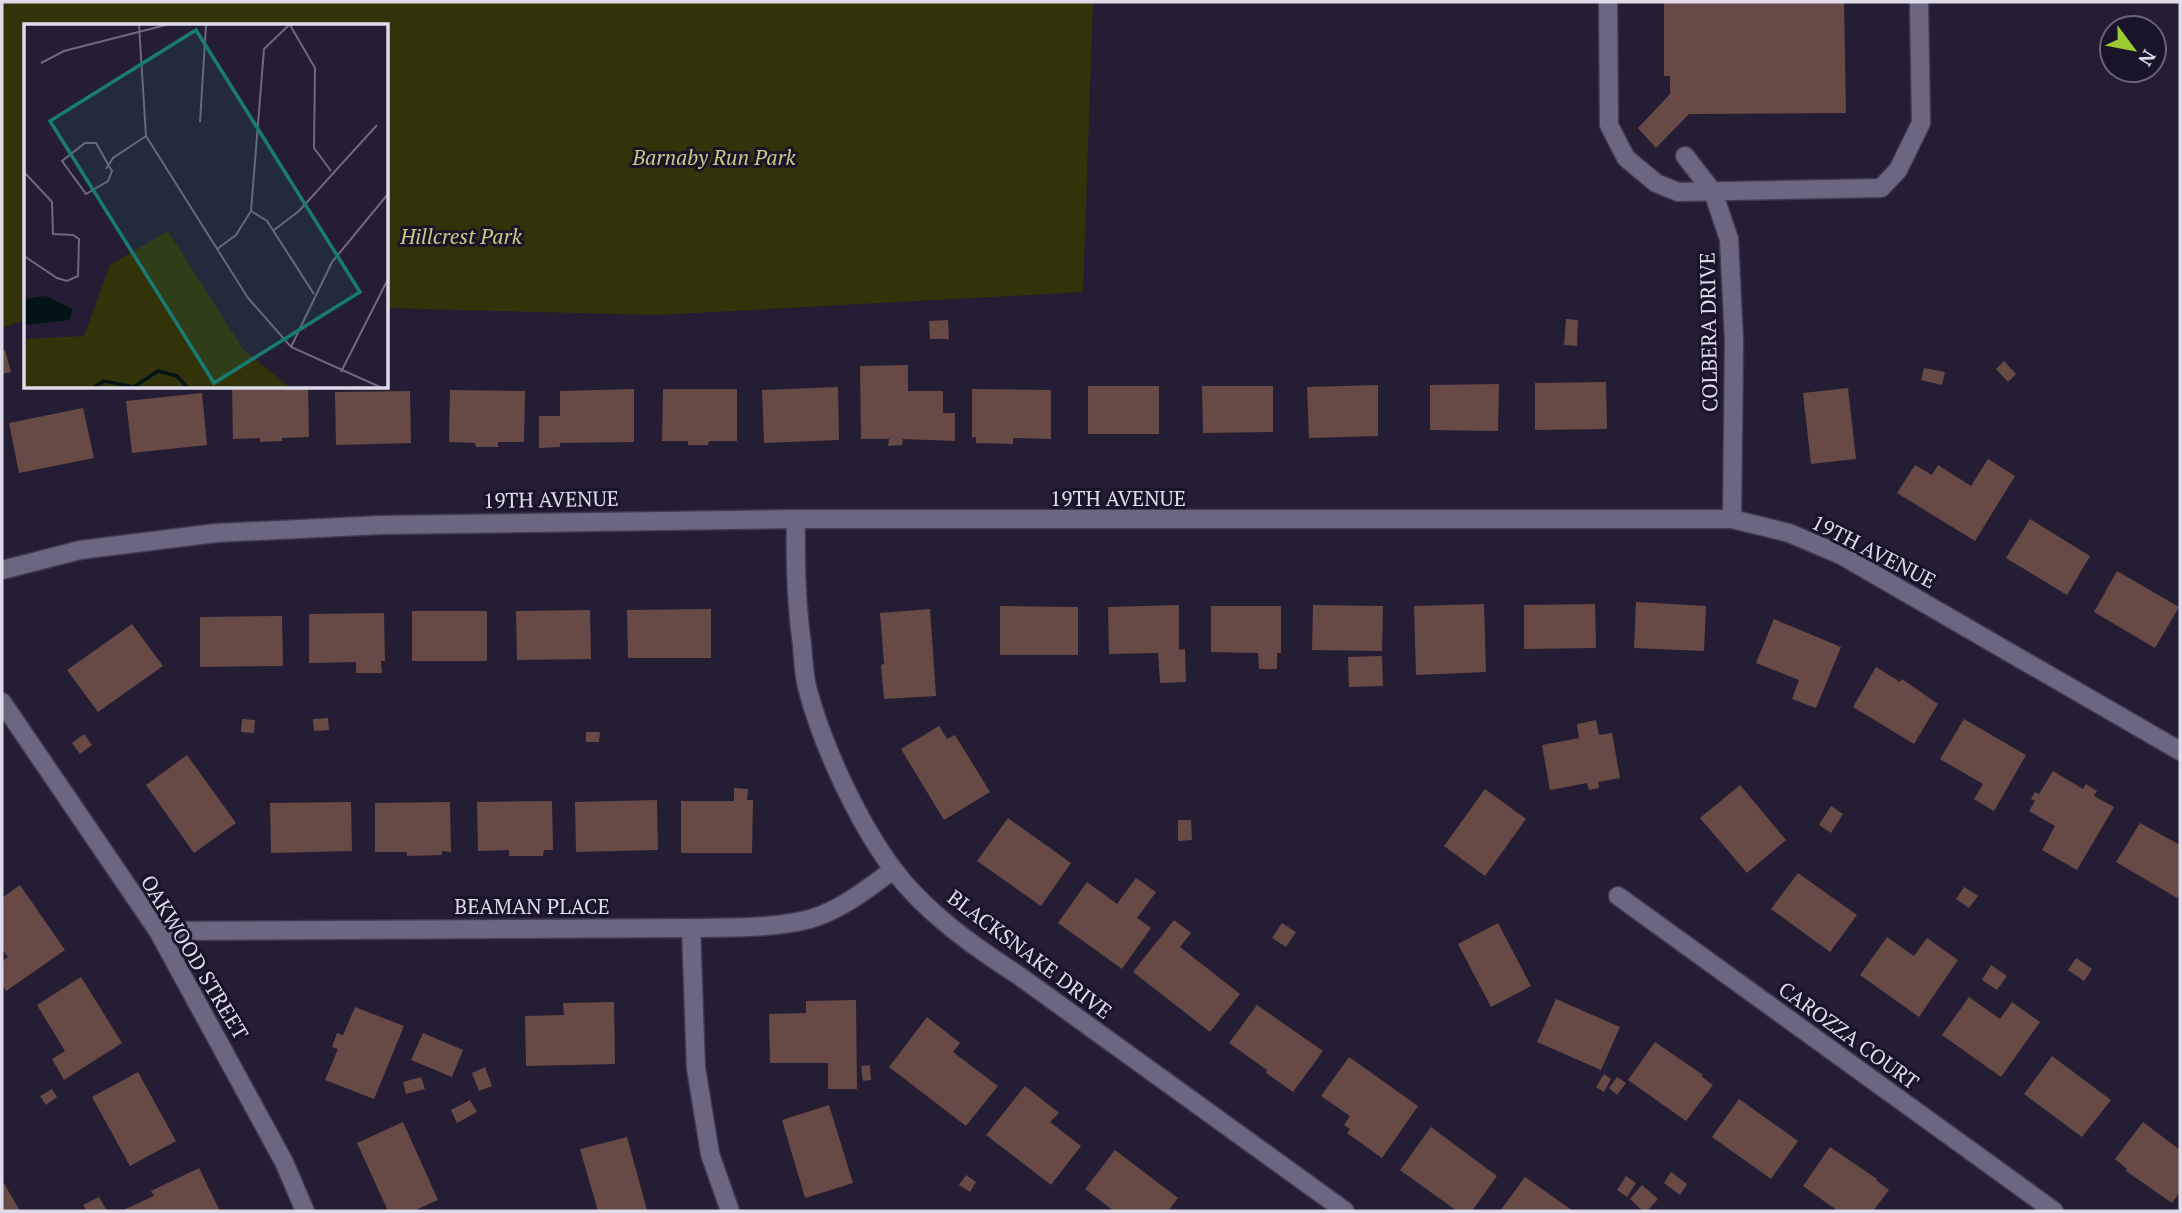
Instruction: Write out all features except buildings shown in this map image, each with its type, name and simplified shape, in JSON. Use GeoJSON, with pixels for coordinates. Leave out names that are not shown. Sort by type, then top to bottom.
{"type":"FeatureCollection","features":[{"type":"Feature","properties":{"kind":"street"},"geometry":{"type":"LineString","coordinates":[[1608,2],[1609,125],[1626,158],[1656,183],[1678,192],[1881,188],[1898,170],[1921,122],[1919,2]]}},
{"type":"Feature","properties":{"kind":"street","name":"COLBERA DRIVE"},"geometry":{"type":"LineString","coordinates":[[1685,156],[1713,192],[1729,239],[1734,341],[1732,519]]}},
{"type":"Feature","properties":{"kind":"street","name":"19TH AVENUE"},"geometry":{"type":"LineString","coordinates":[[2,570],[80,550],[216,533],[380,524],[796,519],[1732,519],[1790,534],[1841,555],[2180,751]]}},
{"type":"Feature","properties":{"kind":"street","name":"BLACKSNAKE DRIVE"},"geometry":{"type":"LineString","coordinates":[[796,519],[794,580],[807,685],[835,766],[893,870],[924,902],[986,955],[1018,975],[1345,1211]]}},
{"type":"Feature","properties":{"kind":"street","name":"OAKWOOD STREET"},"geometry":{"type":"LineString","coordinates":[[2,702],[158,931],[284,1162],[306,1211]]}},
{"type":"Feature","properties":{"kind":"street","name":"BEAMAN PLACE"},"geometry":{"type":"LineString","coordinates":[[158,931],[691,928],[772,925],[810,919],[834,909],[859,895],[893,870]]}},
{"type":"Feature","properties":{"kind":"street","name":"CAROZZA COURT"},"geometry":{"type":"LineString","coordinates":[[1618,896],[2054,1211]]}},
{"type":"Feature","properties":{"kind":"street"},"geometry":{"type":"LineString","coordinates":[[691,928],[696,1068],[710,1154],[730,1211]]}},
{"type":"Feature","properties":{"kind":"green space","name":"Barnaby Run Park"},"geometry":{"type":"Polygon","coordinates":[[[2,2],[1093,2],[1083,292],[658,315],[388,308],[388,24],[24,24],[24,321],[2,328],[2,2]]]}},
{"type":"Feature","properties":{"kind":"park label","name":"Hillcrest Park"},"geometry":{"type":"Point","coordinates":[461,236]}}]}
